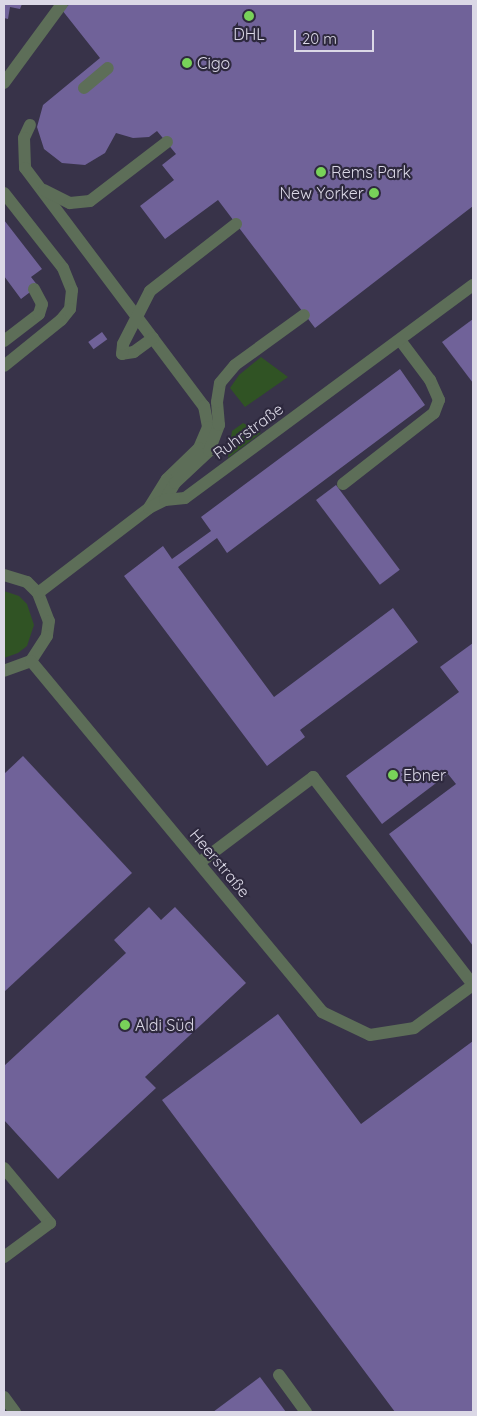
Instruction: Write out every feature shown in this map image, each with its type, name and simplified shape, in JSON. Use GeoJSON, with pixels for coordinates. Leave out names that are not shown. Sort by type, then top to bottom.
{"type":"FeatureCollection","features":[{"type":"Feature","properties":{"kind":"street"},"geometry":{"type":"LineString","coordinates":[[4,83],[62,4]]}},
{"type":"Feature","properties":{"kind":"street"},"geometry":{"type":"LineString","coordinates":[[84,88],[108,68]]}},
{"type":"Feature","properties":{"kind":"street"},"geometry":{"type":"LineString","coordinates":[[30,125],[24,138],[25,168],[204,406],[208,427],[199,448],[167,479],[149,508]]}},
{"type":"Feature","properties":{"kind":"street"},"geometry":{"type":"LineString","coordinates":[[40,187],[70,203],[90,201],[167,142]]}},
{"type":"Feature","properties":{"kind":"street"},"geometry":{"type":"LineString","coordinates":[[4,193],[63,268],[72,290],[70,309],[61,320],[4,366]]}},
{"type":"Feature","properties":{"kind":"street"},"geometry":{"type":"LineString","coordinates":[[153,338],[134,352],[122,354],[136,316],[150,291],[236,224]]}},
{"type":"Feature","properties":{"kind":"street","name":"Ruhrstraße"},"geometry":{"type":"LineString","coordinates":[[38,593],[149,508],[165,500],[184,498],[473,285]]}},
{"type":"Feature","properties":{"kind":"street"},"geometry":{"type":"LineString","coordinates":[[4,341],[39,314],[42,304],[34,289]]}},
{"type":"Feature","properties":{"kind":"street"},"geometry":{"type":"LineString","coordinates":[[165,500],[175,483],[209,451],[218,425],[217,402],[220,383],[235,365],[304,316]]}},
{"type":"Feature","properties":{"kind":"street"},"geometry":{"type":"LineString","coordinates":[[343,484],[434,414],[439,400],[436,393],[400,340]]}},
{"type":"Feature","properties":{"kind":"street"},"geometry":{"type":"LineString","coordinates":[[4,575],[27,582],[38,593],[49,621],[47,636],[31,660],[4,671]]}},
{"type":"Feature","properties":{"kind":"street","name":"Heerstraße"},"geometry":{"type":"LineString","coordinates":[[31,660],[322,1012],[370,1035],[414,1028],[473,985]]}},
{"type":"Feature","properties":{"kind":"street"},"geometry":{"type":"LineString","coordinates":[[199,863],[313,777],[473,985]]}},
{"type":"Feature","properties":{"kind":"street"},"geometry":{"type":"LineString","coordinates":[[4,1168],[50,1223],[4,1257]]}},
{"type":"Feature","properties":{"kind":"street"},"geometry":{"type":"LineString","coordinates":[[279,1375],[306,1412]]}},
{"type":"Feature","properties":{"kind":"street"},"geometry":{"type":"LineString","coordinates":[[4,1397],[15,1412]]}},
{"type":"Feature","properties":{"kind":"green space"},"geometry":{"type":"Polygon","coordinates":[[[261,357],[288,377],[245,407],[230,388],[239,375],[261,357]]]}},
{"type":"Feature","properties":{"kind":"green space"},"geometry":{"type":"Polygon","coordinates":[[[243,423],[261,433],[228,458],[232,431],[243,423]]]}},
{"type":"Feature","properties":{"kind":"green space"},"geometry":{"type":"Polygon","coordinates":[[[4,591],[19,596],[27,604],[34,625],[27,646],[18,653],[4,658],[4,591]]]}},
{"type":"Feature","properties":{"kind":"building"},"geometry":{"type":"Polygon","coordinates":[[[4,4],[22,4],[20,9],[10,7],[8,19],[4,18],[4,4]]]}},
{"type":"Feature","properties":{"kind":"building","name":"Rems Park"},"geometry":{"type":"Polygon","coordinates":[[[70,4],[473,4],[473,206],[315,328],[218,200],[165,239],[140,206],[174,180],[162,165],[176,154],[157,131],[149,137],[133,138],[116,133],[105,153],[85,165],[62,163],[44,149],[37,127],[43,105],[100,58],[62,10],[70,4]]]}},
{"type":"Feature","properties":{"kind":"building"},"geometry":{"type":"Polygon","coordinates":[[[4,220],[42,269],[31,277],[38,286],[21,299],[4,276],[4,220]]]}},
{"type":"Feature","properties":{"kind":"building"},"geometry":{"type":"Polygon","coordinates":[[[473,319],[473,383],[442,342],[473,319]]]}},
{"type":"Feature","properties":{"kind":"building"},"geometry":{"type":"Polygon","coordinates":[[[102,332],[107,339],[94,349],[88,342],[102,332]]]}},
{"type":"Feature","properties":{"kind":"building"},"geometry":{"type":"Polygon","coordinates":[[[400,369],[425,405],[227,553],[217,538],[178,567],[274,697],[393,608],[418,642],[300,730],[305,737],[267,766],[124,576],[163,546],[172,559],[211,531],[201,517],[400,369]]]}},
{"type":"Feature","properties":{"kind":"building"},"geometry":{"type":"Polygon","coordinates":[[[336,485],[400,570],[380,585],[316,500],[336,485]]]}},
{"type":"Feature","properties":{"kind":"building"},"geometry":{"type":"Polygon","coordinates":[[[473,643],[473,946],[389,834],[456,784],[448,774],[382,824],[346,776],[459,692],[440,667],[473,643]]]}},
{"type":"Feature","properties":{"kind":"building"},"geometry":{"type":"Polygon","coordinates":[[[23,756],[132,873],[4,992],[4,774],[23,756]]]}},
{"type":"Feature","properties":{"kind":"building","name":"Aldi Süd"},"geometry":{"type":"Polygon","coordinates":[[[149,907],[161,920],[175,907],[246,983],[145,1077],[156,1088],[58,1179],[4,1120],[4,1066],[126,953],[114,940],[149,907]]]}},
{"type":"Feature","properties":{"kind":"building"},"geometry":{"type":"Polygon","coordinates":[[[278,1014],[361,1124],[473,1041],[473,1412],[395,1412],[162,1100],[278,1014]]]}},
{"type":"Feature","properties":{"kind":"building"},"geometry":{"type":"Polygon","coordinates":[[[260,1377],[286,1412],[213,1412],[260,1377]]]}},
{"type":"Feature","properties":{"kind":"place","name":"DHL"},"geometry":{"type":"Point","coordinates":[249,16]}},
{"type":"Feature","properties":{"kind":"place","name":"Cigo"},"geometry":{"type":"Point","coordinates":[187,63]}},
{"type":"Feature","properties":{"kind":"place","name":"Rems Park"},"geometry":{"type":"Point","coordinates":[321,172]}},
{"type":"Feature","properties":{"kind":"place","name":"New Yorker"},"geometry":{"type":"Point","coordinates":[374,193]}},
{"type":"Feature","properties":{"kind":"place","name":"Ebner"},"geometry":{"type":"Point","coordinates":[393,775]}},
{"type":"Feature","properties":{"kind":"place","name":"Aldi Süd"},"geometry":{"type":"Point","coordinates":[125,1025]}}]}
